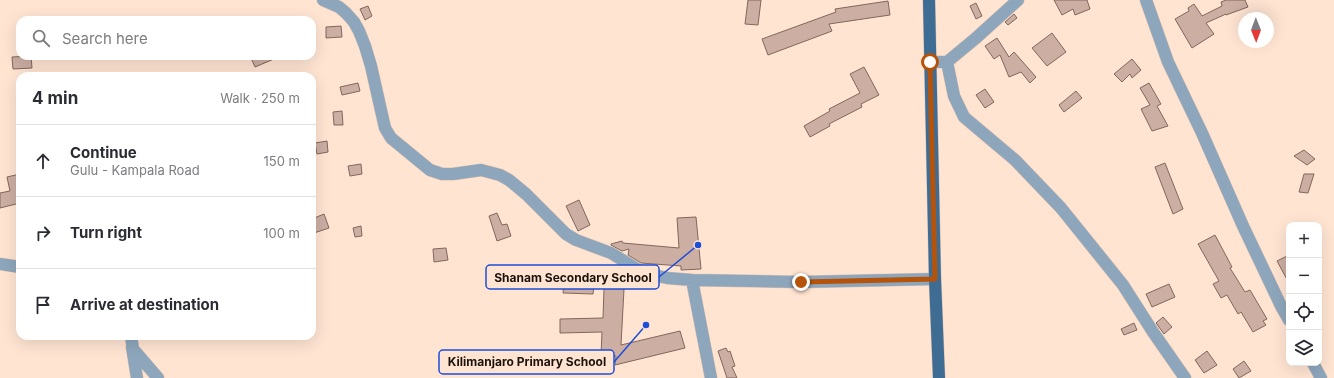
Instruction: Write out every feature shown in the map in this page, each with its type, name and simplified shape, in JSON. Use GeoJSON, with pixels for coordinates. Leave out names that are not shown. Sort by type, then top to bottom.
{"type":"FeatureCollection","features":[{"type":"Feature","properties":{"kind":"main road"},"geometry":{"type":"LineString","coordinates":[[929,0],[935,279],[939,378]]}},
{"type":"Feature","properties":{"kind":"street"},"geometry":{"type":"LineString","coordinates":[[323,0],[339,7],[346,13],[354,22],[359,31],[371,66],[385,128],[391,138],[430,170],[442,174],[481,170],[500,175],[509,180],[566,234],[576,240],[611,253],[637,269],[649,274],[667,278],[692,280],[801,282],[935,279]]}},
{"type":"Feature","properties":{"kind":"street"},"geometry":{"type":"LineString","coordinates":[[930,62],[947,62],[1018,0]]}},
{"type":"Feature","properties":{"kind":"street"},"geometry":{"type":"LineString","coordinates":[[1146,0],[1168,62],[1202,133],[1246,233],[1286,315]]}},
{"type":"Feature","properties":{"kind":"street"},"geometry":{"type":"LineString","coordinates":[[947,62],[954,96],[964,117],[1015,160],[1061,208],[1123,285],[1185,378]]}},
{"type":"Feature","properties":{"kind":"street"},"geometry":{"type":"LineString","coordinates":[[0,264],[16,266]]}},
{"type":"Feature","properties":{"kind":"street"},"geometry":{"type":"LineString","coordinates":[[692,280],[711,378]]}},
{"type":"Feature","properties":{"kind":"street"},"geometry":{"type":"LineString","coordinates":[[131,340],[136,378]]}},
{"type":"Feature","properties":{"kind":"street"},"geometry":{"type":"LineString","coordinates":[[132,340],[133,349],[158,378]]}},
{"type":"Feature","properties":{"kind":"street"},"geometry":{"type":"LineString","coordinates":[[1315,366],[1321,378]]}},
{"type":"Feature","properties":{"kind":"building"},"geometry":{"type":"Polygon","coordinates":[[[748,0],[761,0],[758,25],[745,24],[748,0]]]}},
{"type":"Feature","properties":{"kind":"building"},"geometry":{"type":"Polygon","coordinates":[[[1054,0],[1087,0],[1090,9],[1075,15],[1073,9],[1062,15],[1054,0]]]}},
{"type":"Feature","properties":{"kind":"building"},"geometry":{"type":"Polygon","coordinates":[[[1226,0],[1245,0],[1248,7],[1226,14],[1206,23],[1214,34],[1192,48],[1175,19],[1189,11],[1188,8],[1194,4],[1202,16],[1222,6],[1221,2],[1226,0]]]}},
{"type":"Feature","properties":{"kind":"building"},"geometry":{"type":"Polygon","coordinates":[[[888,1],[890,15],[829,24],[832,31],[768,55],[762,39],[836,12],[835,9],[888,1]]]}},
{"type":"Feature","properties":{"kind":"building"},"geometry":{"type":"Polygon","coordinates":[[[976,3],[982,16],[976,19],[970,6],[976,3]]]}},
{"type":"Feature","properties":{"kind":"building"},"geometry":{"type":"Polygon","coordinates":[[[368,6],[372,16],[365,20],[360,9],[368,6]]]}},
{"type":"Feature","properties":{"kind":"building"},"geometry":{"type":"Polygon","coordinates":[[[1014,14],[1017,18],[1008,25],[1005,22],[1014,14]]]}},
{"type":"Feature","properties":{"kind":"building"},"geometry":{"type":"Polygon","coordinates":[[[341,26],[342,37],[326,38],[326,27],[341,26]]]}},
{"type":"Feature","properties":{"kind":"building"},"geometry":{"type":"Polygon","coordinates":[[[1052,33],[1066,52],[1047,66],[1032,48],[1052,33]]]}},
{"type":"Feature","properties":{"kind":"building"},"geometry":{"type":"Polygon","coordinates":[[[997,38],[1009,57],[1014,52],[1036,77],[1030,83],[1021,72],[1009,77],[1000,55],[994,59],[985,46],[997,38]]]}},
{"type":"Feature","properties":{"kind":"building"},"geometry":{"type":"Polygon","coordinates":[[[12,57],[16,57],[16,60],[31,60],[32,68],[13,69],[12,57]]]}},
{"type":"Feature","properties":{"kind":"building"},"geometry":{"type":"Polygon","coordinates":[[[1132,59],[1141,70],[1132,78],[1130,74],[1122,82],[1114,74],[1132,59]]]}},
{"type":"Feature","properties":{"kind":"building"},"geometry":{"type":"Polygon","coordinates":[[[252,60],[272,60],[255,67],[252,60]]]}},
{"type":"Feature","properties":{"kind":"building"},"geometry":{"type":"Polygon","coordinates":[[[864,67],[879,95],[861,104],[862,107],[829,124],[830,126],[810,137],[804,126],[830,111],[829,109],[860,93],[850,74],[864,67]]]}},
{"type":"Feature","properties":{"kind":"building"},"geometry":{"type":"Polygon","coordinates":[[[358,83],[360,91],[342,95],[340,87],[358,83]]]}},
{"type":"Feature","properties":{"kind":"building"},"geometry":{"type":"Polygon","coordinates":[[[1149,83],[1161,104],[1157,106],[1168,126],[1152,131],[1141,109],[1150,105],[1140,88],[1149,83]]]}},
{"type":"Feature","properties":{"kind":"building"},"geometry":{"type":"Polygon","coordinates":[[[985,89],[994,102],[985,108],[976,95],[985,89]]]}},
{"type":"Feature","properties":{"kind":"building"},"geometry":{"type":"Polygon","coordinates":[[[1076,91],[1082,98],[1064,112],[1059,105],[1076,91]]]}},
{"type":"Feature","properties":{"kind":"building"},"geometry":{"type":"Polygon","coordinates":[[[342,111],[343,125],[334,125],[333,112],[342,111]]]}},
{"type":"Feature","properties":{"kind":"building"},"geometry":{"type":"Polygon","coordinates":[[[327,141],[328,152],[317,154],[316,143],[327,141]]]}},
{"type":"Feature","properties":{"kind":"building"},"geometry":{"type":"Polygon","coordinates":[[[1304,150],[1315,159],[1307,165],[1294,156],[1304,150]]]}},
{"type":"Feature","properties":{"kind":"building"},"geometry":{"type":"Polygon","coordinates":[[[1165,163],[1183,209],[1173,214],[1155,167],[1165,163]]]}},
{"type":"Feature","properties":{"kind":"building"},"geometry":{"type":"Polygon","coordinates":[[[361,164],[362,174],[350,176],[348,166],[361,164]]]}},
{"type":"Feature","properties":{"kind":"building"},"geometry":{"type":"Polygon","coordinates":[[[1304,174],[1314,174],[1308,193],[1299,192],[1304,174]]]}},
{"type":"Feature","properties":{"kind":"building"},"geometry":{"type":"Polygon","coordinates":[[[16,175],[16,204],[0,208],[0,193],[10,191],[7,177],[16,175]]]}},
{"type":"Feature","properties":{"kind":"building"},"geometry":{"type":"Polygon","coordinates":[[[579,200],[590,225],[578,231],[566,206],[579,200]]]}},
{"type":"Feature","properties":{"kind":"building"},"geometry":{"type":"Polygon","coordinates":[[[497,213],[502,225],[507,224],[511,236],[497,241],[489,216],[497,213]]]}},
{"type":"Feature","properties":{"kind":"building"},"geometry":{"type":"Polygon","coordinates":[[[324,214],[329,228],[316,232],[316,217],[324,214]]]}},
{"type":"Feature","properties":{"kind":"building"},"geometry":{"type":"Polygon","coordinates":[[[696,217],[701,269],[681,270],[681,266],[641,263],[628,255],[629,249],[622,251],[611,245],[622,241],[623,243],[679,248],[677,218],[696,217]]]}},
{"type":"Feature","properties":{"kind":"building"},"geometry":{"type":"Polygon","coordinates":[[[361,226],[362,236],[355,237],[353,228],[361,226]]]}},
{"type":"Feature","properties":{"kind":"building"},"geometry":{"type":"Polygon","coordinates":[[[1215,235],[1232,267],[1230,268],[1245,292],[1250,290],[1267,319],[1263,321],[1266,325],[1253,332],[1241,312],[1238,314],[1227,295],[1221,298],[1213,284],[1219,281],[1198,244],[1215,235]]]}},
{"type":"Feature","properties":{"kind":"building"},"geometry":{"type":"Polygon","coordinates":[[[446,248],[448,260],[434,262],[433,249],[446,248]]]}},
{"type":"Feature","properties":{"kind":"building"},"geometry":{"type":"Polygon","coordinates":[[[1286,256],[1286,278],[1277,261],[1286,256]]]}},
{"type":"Feature","properties":{"kind":"building"},"geometry":{"type":"Polygon","coordinates":[[[588,266],[596,266],[593,294],[563,293],[564,283],[587,284],[588,266]]]}},
{"type":"Feature","properties":{"kind":"building"},"geometry":{"type":"Polygon","coordinates":[[[1169,284],[1175,297],[1152,307],[1146,294],[1169,284]]]}},
{"type":"Feature","properties":{"kind":"building"},"geometry":{"type":"Polygon","coordinates":[[[604,288],[624,289],[621,345],[680,331],[685,348],[615,365],[616,356],[601,355],[602,332],[560,333],[560,319],[603,318],[604,288]]]}},
{"type":"Feature","properties":{"kind":"building"},"geometry":{"type":"Polygon","coordinates":[[[1163,317],[1172,327],[1164,334],[1156,323],[1163,317]]]}},
{"type":"Feature","properties":{"kind":"building"},"geometry":{"type":"Polygon","coordinates":[[[1134,323],[1137,330],[1124,335],[1121,329],[1134,323]]]}},
{"type":"Feature","properties":{"kind":"building"},"geometry":{"type":"Polygon","coordinates":[[[726,348],[728,352],[730,351],[735,366],[732,367],[737,378],[727,378],[718,351],[726,348]]]}},
{"type":"Feature","properties":{"kind":"building"},"geometry":{"type":"Polygon","coordinates":[[[1207,351],[1217,365],[1204,373],[1195,360],[1207,351]]]}},
{"type":"Feature","properties":{"kind":"building"},"geometry":{"type":"Polygon","coordinates":[[[1244,361],[1251,371],[1239,378],[1233,369],[1244,361]]]}},
{"type":"Feature","properties":{"kind":"place","name":"Shanam Secondary School"},"geometry":{"type":"Point","coordinates":[698,245]}},
{"type":"Feature","properties":{"kind":"place","name":"Kilimanjaro Primary School"},"geometry":{"type":"Point","coordinates":[646,325]}},
{"type":"Feature","properties":{"kind":"route"},"geometry":{"type":"LineString","coordinates":[[801,282],[935,279],[930,62]]}}]}
